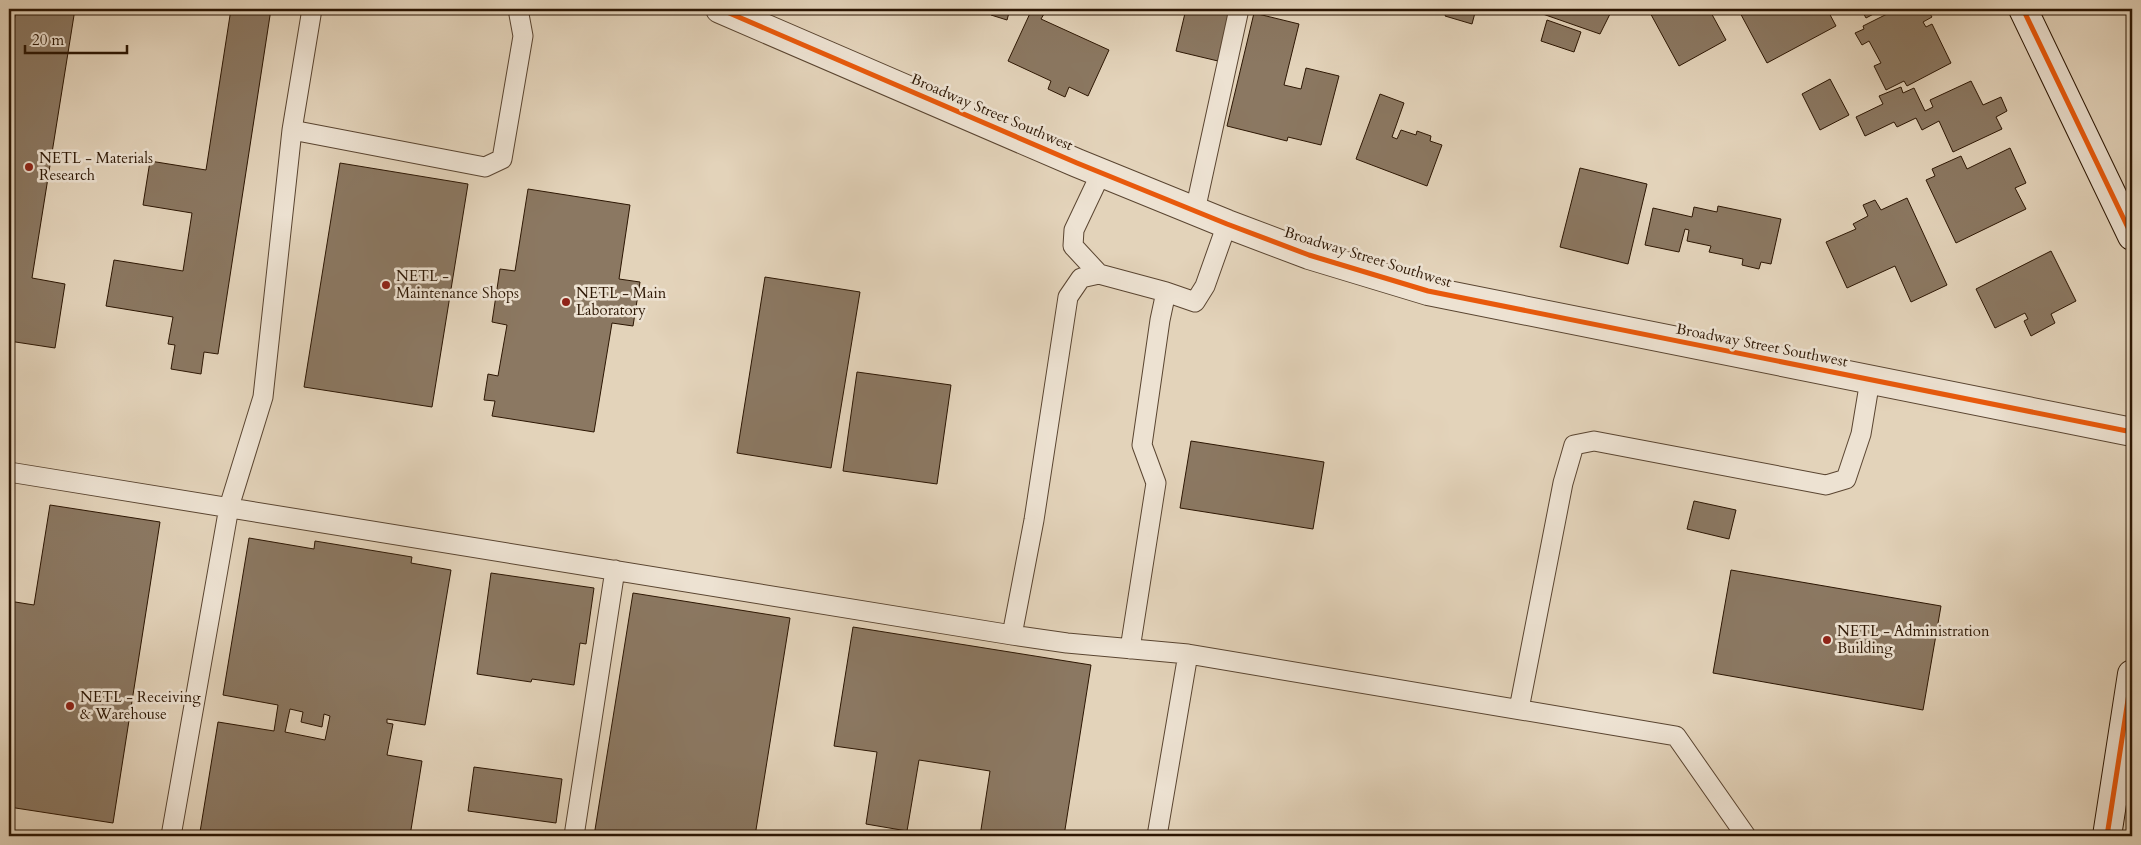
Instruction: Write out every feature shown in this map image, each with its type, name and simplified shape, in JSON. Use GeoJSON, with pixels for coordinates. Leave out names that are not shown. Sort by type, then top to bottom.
{"type":"FeatureCollection","features":[{"type":"Feature","properties":{"kind":"street","name":"Broadway Street Southwest"},"geometry":{"type":"LineString","coordinates":[[720,9],[1101,173],[1227,224],[1309,255],[1428,291],[2132,432]]}},
{"type":"Feature","properties":{"kind":"street"},"geometry":{"type":"LineString","coordinates":[[2023,9],[2132,236]]}},
{"type":"Feature","properties":{"kind":"street"},"geometry":{"type":"LineString","coordinates":[[2107,836],[2132,674]]}},
{"type":"Feature","properties":{"kind":"lane"},"geometry":{"type":"LineString","coordinates":[[171,836],[229,507],[264,397],[292,130],[312,9]]}},
{"type":"Feature","properties":{"kind":"lane"},"geometry":{"type":"LineString","coordinates":[[292,130],[486,167],[502,159],[523,36],[518,9]]}},
{"type":"Feature","properties":{"kind":"lane"},"geometry":{"type":"LineString","coordinates":[[1195,211],[1239,9]]}},
{"type":"Feature","properties":{"kind":"lane"},"geometry":{"type":"LineString","coordinates":[[1099,274],[1073,246],[1074,230],[1101,173]]}},
{"type":"Feature","properties":{"kind":"lane"},"geometry":{"type":"LineString","coordinates":[[1012,635],[1034,520],[1068,297],[1081,278],[1099,274],[1195,302],[1205,286],[1227,224]]}},
{"type":"Feature","properties":{"kind":"lane"},"geometry":{"type":"LineString","coordinates":[[1130,649],[1156,483],[1142,445],[1160,320],[1166,292]]}},
{"type":"Feature","properties":{"kind":"lane"},"geometry":{"type":"LineString","coordinates":[[1519,709],[1563,483],[1574,445],[1594,441],[1826,485],[1846,479],[1861,434],[1870,380]]}},
{"type":"Feature","properties":{"kind":"lane"},"geometry":{"type":"LineString","coordinates":[[9,472],[1012,635],[1067,643],[1188,654],[1676,736],[1746,836]]}},
{"type":"Feature","properties":{"kind":"lane"},"geometry":{"type":"LineString","coordinates":[[574,836],[615,570]]}},
{"type":"Feature","properties":{"kind":"lane"},"geometry":{"type":"LineString","coordinates":[[1157,836],[1188,654]]}},
{"type":"Feature","properties":{"kind":"building","name":"NETL - Materials Research"},"geometry":{"type":"Polygon","coordinates":[[[16,9],[75,9],[32,278],[65,284],[55,348],[9,341],[9,55],[16,9]]]}},
{"type":"Feature","properties":{"kind":"building"},"geometry":{"type":"Polygon","coordinates":[[[231,9],[271,9],[218,354],[204,352],[201,374],[171,369],[175,345],[168,344],[173,317],[106,306],[114,260],[183,271],[192,213],[143,205],[150,161],[206,170],[231,9]]]}},
{"type":"Feature","properties":{"kind":"building"},"geometry":{"type":"Polygon","coordinates":[[[993,9],[1010,9],[1007,20],[991,15],[993,9]]]}},
{"type":"Feature","properties":{"kind":"building"},"geometry":{"type":"Polygon","coordinates":[[[1032,9],[1047,9],[1041,19],[1109,50],[1088,96],[1069,87],[1065,97],[1048,89],[1051,81],[1008,61],[1032,9]]]}},
{"type":"Feature","properties":{"kind":"building"},"geometry":{"type":"Polygon","coordinates":[[[1186,9],[1231,9],[1218,61],[1176,51],[1186,9]]]}},
{"type":"Feature","properties":{"kind":"building"},"geometry":{"type":"Polygon","coordinates":[[[1448,9],[1476,9],[1472,24],[1445,16],[1448,9]]]}},
{"type":"Feature","properties":{"kind":"building"},"geometry":{"type":"Polygon","coordinates":[[[1538,9],[1605,9],[1604,12],[1610,14],[1600,34],[1537,12],[1538,9]]]}},
{"type":"Feature","properties":{"kind":"building"},"geometry":{"type":"Polygon","coordinates":[[[1648,9],[1709,9],[1726,40],[1679,66],[1648,9]]]}},
{"type":"Feature","properties":{"kind":"building"},"geometry":{"type":"Polygon","coordinates":[[[1738,9],[1827,9],[1836,26],[1767,63],[1738,9]]]}},
{"type":"Feature","properties":{"kind":"building"},"geometry":{"type":"Polygon","coordinates":[[[1861,9],[1883,9],[1866,18],[1861,9]]]}},
{"type":"Feature","properties":{"kind":"building"},"geometry":{"type":"Polygon","coordinates":[[[1904,9],[1927,9],[1932,17],[1923,22],[1926,27],[1932,24],[1951,63],[1907,86],[1904,81],[1886,90],[1874,66],[1881,63],[1869,41],[1862,45],[1855,33],[1864,29],[1863,26],[1895,10],[1896,13],[1904,9]]]}},
{"type":"Feature","properties":{"kind":"building"},"geometry":{"type":"Polygon","coordinates":[[[1254,13],[1299,24],[1284,85],[1301,89],[1306,68],[1339,76],[1321,145],[1288,137],[1287,141],[1227,126],[1254,13]]]}},
{"type":"Feature","properties":{"kind":"building"},"geometry":{"type":"Polygon","coordinates":[[[1547,20],[1581,32],[1574,52],[1541,41],[1547,20]]]}},
{"type":"Feature","properties":{"kind":"building"},"geometry":{"type":"Polygon","coordinates":[[[1830,79],[1849,115],[1820,130],[1802,94],[1830,79]]]}},
{"type":"Feature","properties":{"kind":"building"},"geometry":{"type":"Polygon","coordinates":[[[1971,81],[1983,105],[2001,97],[2007,111],[1996,117],[2002,129],[1953,152],[1939,121],[1922,130],[1916,118],[1897,127],[1894,122],[1865,136],[1856,117],[1883,104],[1879,96],[1901,87],[1903,93],[1914,88],[1925,111],[1933,107],[1930,100],[1971,81]]]}},
{"type":"Feature","properties":{"kind":"building"},"geometry":{"type":"Polygon","coordinates":[[[1380,94],[1404,103],[1392,137],[1397,139],[1401,130],[1416,135],[1417,131],[1431,136],[1430,141],[1442,145],[1427,186],[1356,159],[1380,94]]]}},
{"type":"Feature","properties":{"kind":"building"},"geometry":{"type":"Polygon","coordinates":[[[2010,148],[2026,183],[2015,188],[2026,209],[1956,243],[1926,180],[1935,176],[1932,169],[1961,156],[1967,169],[2010,148]]]}},
{"type":"Feature","properties":{"kind":"building","name":"NETL - Maintenance Shops"},"geometry":{"type":"Polygon","coordinates":[[[340,163],[468,184],[432,407],[304,387],[340,163]]]}},
{"type":"Feature","properties":{"kind":"building"},"geometry":{"type":"Polygon","coordinates":[[[1580,168],[1647,184],[1628,264],[1560,247],[1580,168]]]}},
{"type":"Feature","properties":{"kind":"building","name":"NETL - Main Laboratory"},"geometry":{"type":"Polygon","coordinates":[[[528,189],[630,205],[619,279],[640,282],[633,326],[612,323],[594,432],[492,416],[495,401],[484,400],[488,374],[498,376],[507,325],[492,322],[500,269],[515,271],[528,189]]]}},
{"type":"Feature","properties":{"kind":"building"},"geometry":{"type":"Polygon","coordinates":[[[1907,198],[1947,285],[1911,302],[1895,266],[1847,288],[1826,242],[1856,229],[1853,224],[1868,216],[1863,205],[1875,200],[1881,210],[1907,198]]]}},
{"type":"Feature","properties":{"kind":"building"},"geometry":{"type":"Polygon","coordinates":[[[1718,206],[1781,219],[1771,264],[1761,262],[1759,269],[1742,265],[1743,259],[1709,252],[1711,246],[1687,241],[1689,230],[1685,229],[1679,252],[1645,245],[1653,208],[1692,217],[1694,207],[1717,212],[1718,206]]]}},
{"type":"Feature","properties":{"kind":"building"},"geometry":{"type":"Polygon","coordinates":[[[2051,251],[2076,301],[2051,314],[2055,323],[2031,336],[2024,321],[2028,319],[2025,313],[1995,328],[1976,289],[2051,251]]]}},
{"type":"Feature","properties":{"kind":"building"},"geometry":{"type":"Polygon","coordinates":[[[765,277],[860,292],[831,468],[737,453],[765,277]]]}},
{"type":"Feature","properties":{"kind":"building"},"geometry":{"type":"Polygon","coordinates":[[[857,372],[951,385],[937,484],[843,471],[857,372]]]}},
{"type":"Feature","properties":{"kind":"building"},"geometry":{"type":"Polygon","coordinates":[[[1191,441],[1324,462],[1313,529],[1180,508],[1191,441]]]}},
{"type":"Feature","properties":{"kind":"building"},"geometry":{"type":"Polygon","coordinates":[[[1694,501],[1736,510],[1729,539],[1687,529],[1694,501]]]}},
{"type":"Feature","properties":{"kind":"building","name":"NETL - Receiving & Warehouse"},"geometry":{"type":"Polygon","coordinates":[[[50,505],[160,522],[113,823],[9,807],[9,601],[34,605],[50,505]]]}},
{"type":"Feature","properties":{"kind":"building"},"geometry":{"type":"Polygon","coordinates":[[[249,538],[314,549],[315,541],[412,557],[411,563],[451,570],[425,725],[387,719],[387,723],[393,724],[387,755],[422,761],[410,836],[228,836],[200,832],[218,722],[274,731],[278,705],[223,695],[249,538]],[[290,709],[285,732],[325,740],[330,716],[324,714],[322,727],[301,722],[303,712],[290,709]]]}},
{"type":"Feature","properties":{"kind":"building","name":"NETL - Administration Building"},"geometry":{"type":"Polygon","coordinates":[[[1731,570],[1941,606],[1923,710],[1713,673],[1731,570]]]}},
{"type":"Feature","properties":{"kind":"building"},"geometry":{"type":"Polygon","coordinates":[[[491,573],[594,588],[586,644],[580,643],[574,685],[532,679],[531,682],[477,674],[491,573]]]}},
{"type":"Feature","properties":{"kind":"building"},"geometry":{"type":"Polygon","coordinates":[[[633,593],[790,618],[755,836],[594,836],[633,593]]]}},
{"type":"Feature","properties":{"kind":"building"},"geometry":{"type":"Polygon","coordinates":[[[853,627],[1091,665],[1064,836],[980,836],[990,771],[919,760],[907,831],[866,824],[877,752],[834,746],[853,627]]]}},
{"type":"Feature","properties":{"kind":"building"},"geometry":{"type":"Polygon","coordinates":[[[474,767],[562,779],[556,823],[468,811],[474,767]]]}},
{"type":"Feature","properties":{"kind":"cycle path"},"geometry":{"type":"LineString","coordinates":[[720,9],[1077,163],[1227,224],[1309,255],[1428,291],[2132,432]]}},
{"type":"Feature","properties":{"kind":"cycle path"},"geometry":{"type":"LineString","coordinates":[[2023,9],[2132,236]]}},
{"type":"Feature","properties":{"kind":"cycle path"},"geometry":{"type":"LineString","coordinates":[[2107,836],[2132,674]]}},
{"type":"Feature","properties":{"kind":"place","name":"NETL - Materials Research"},"geometry":{"type":"Point","coordinates":[29,167]}},
{"type":"Feature","properties":{"kind":"place","name":"NETL - Maintenance Shops"},"geometry":{"type":"Point","coordinates":[386,285]}},
{"type":"Feature","properties":{"kind":"place","name":"NETL - Main Laboratory"},"geometry":{"type":"Point","coordinates":[566,302]}},
{"type":"Feature","properties":{"kind":"place","name":"NETL - Administration Building"},"geometry":{"type":"Point","coordinates":[1827,640]}},
{"type":"Feature","properties":{"kind":"place","name":"NETL - Receiving & Warehouse"},"geometry":{"type":"Point","coordinates":[70,706]}}]}
